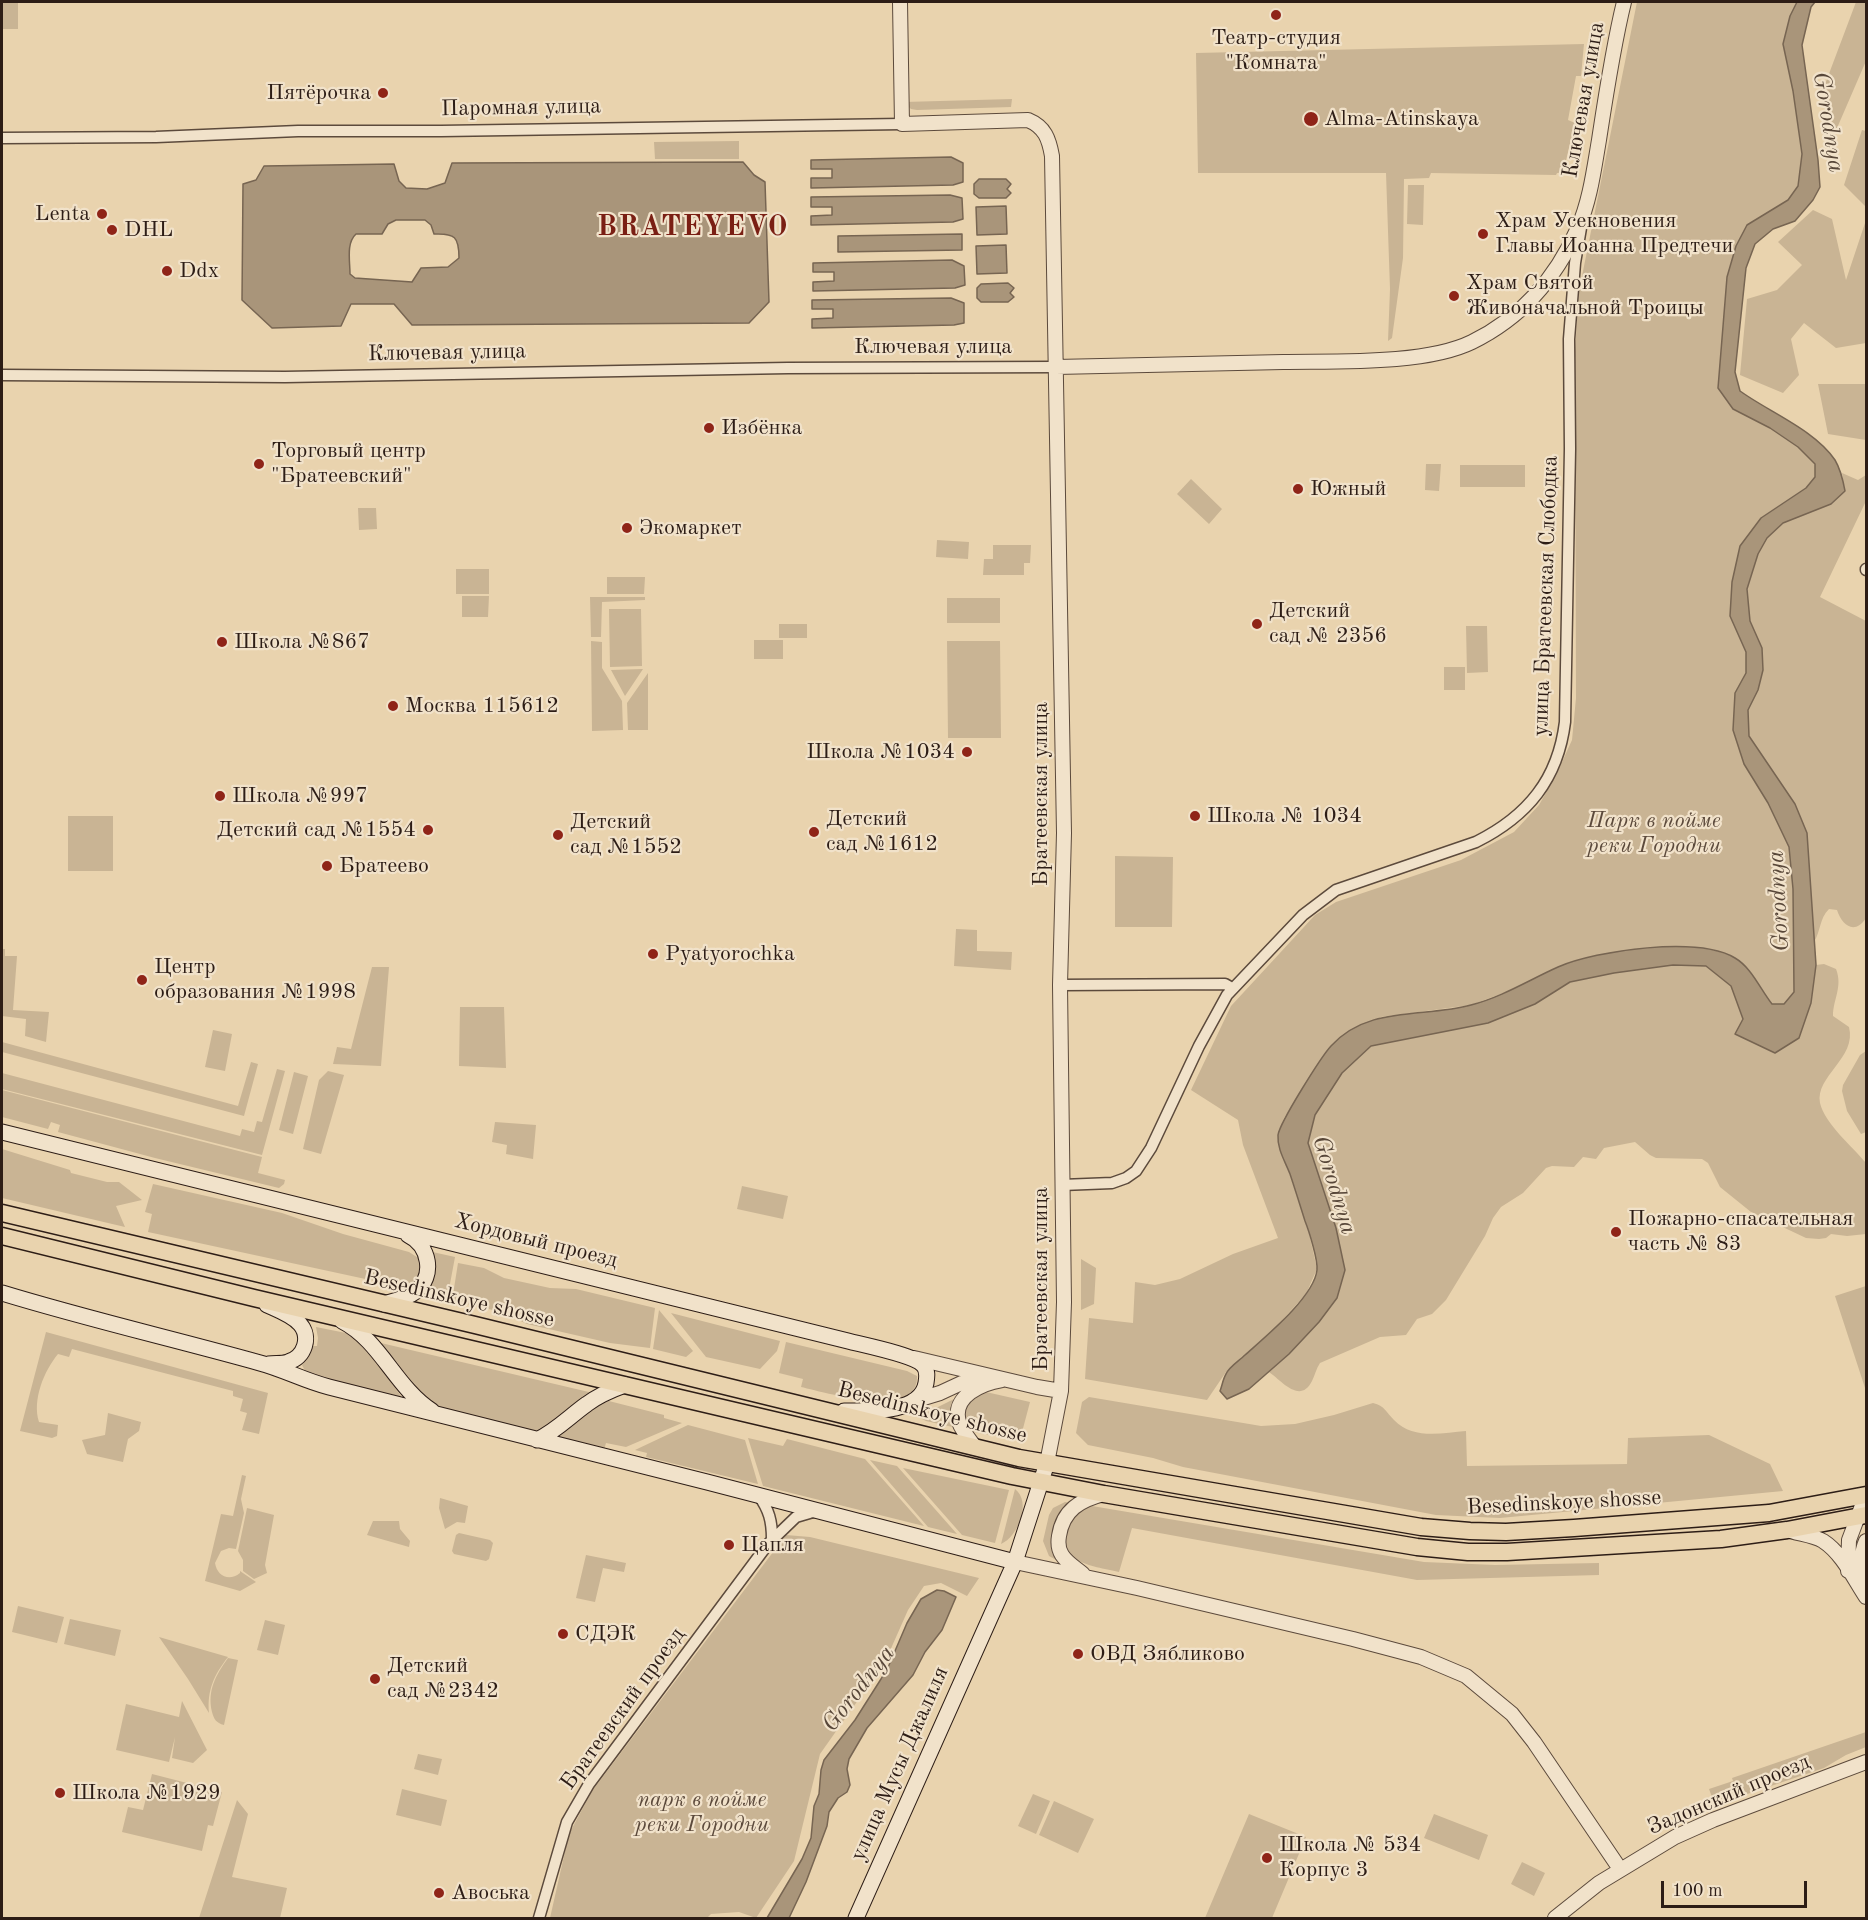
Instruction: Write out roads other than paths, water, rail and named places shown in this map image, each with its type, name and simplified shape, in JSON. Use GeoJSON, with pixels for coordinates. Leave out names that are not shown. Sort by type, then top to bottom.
{"type":"FeatureCollection","features":[{"type":"Feature","properties":{"kind":"main road","name":"Хордовый проезд"},"geometry":{"type":"LineString","coordinates":[[2,1131],[912,1358]]}},
{"type":"Feature","properties":{"kind":"main road","name":"Besedinskoye shosse"},"geometry":{"type":"LineString","coordinates":[[2,1213],[975,1447],[1047,1462],[1421,1527],[1470,1531],[1574,1528],[1769,1513],[1866,1495]]}},
{"type":"Feature","properties":{"kind":"main road"},"geometry":{"type":"LineString","coordinates":[[384,1304],[415,1292],[423,1284],[426,1275],[426,1253],[416,1239],[400,1231]]}},
{"type":"Feature","properties":{"kind":"main road","name":"Besedinskoye shosse"},"geometry":{"type":"LineString","coordinates":[[2,1236],[254,1298],[1042,1482],[1417,1547],[1468,1552],[1507,1552],[1721,1539],[1862,1516]]}},
{"type":"Feature","properties":{"kind":"main road"},"geometry":{"type":"LineString","coordinates":[[2,1293],[264,1364],[304,1381],[1015,1562]]}},
{"type":"Feature","properties":{"kind":"main road"},"geometry":{"type":"LineString","coordinates":[[254,1298],[292,1317],[305,1332],[306,1342],[303,1351],[296,1359],[287,1363],[264,1364]]}},
{"type":"Feature","properties":{"kind":"main road"},"geometry":{"type":"LineString","coordinates":[[329,1314],[354,1327],[368,1339],[402,1384],[424,1406],[437,1414]]}},
{"type":"Feature","properties":{"kind":"main road"},"geometry":{"type":"LineString","coordinates":[[829,1411],[873,1411],[898,1407],[917,1400],[925,1389],[927,1372],[924,1365],[912,1358]]}},
{"type":"Feature","properties":{"kind":"main road"},"geometry":{"type":"LineString","coordinates":[[537,1440],[551,1434],[567,1419],[601,1395],[625,1385]]}},
{"type":"Feature","properties":{"kind":"main road","name":"улица Мусы Джалиля"},"geometry":{"type":"LineString","coordinates":[[856,1918],[1015,1562],[1047,1462]]}},
{"type":"Feature","properties":{"kind":"street"},"geometry":{"type":"LineString","coordinates":[[900,2],[902,124]]}},
{"type":"Feature","properties":{"kind":"street","name":"Ключевая улица"},"geometry":{"type":"LineString","coordinates":[[2,375],[297,376],[788,368],[1056,367],[1372,360],[1447,351],[1472,342],[1524,307],[1545,286],[1564,256],[1585,209],[1624,2]]}},
{"type":"Feature","properties":{"kind":"street","name":"Паромная улица"},"geometry":{"type":"LineString","coordinates":[[2,138],[156,137],[298,131],[902,124],[1021,119],[1040,126]]}},
{"type":"Feature","properties":{"kind":"street","name":"Братеевская улица"},"geometry":{"type":"LineString","coordinates":[[1040,126],[1048,136],[1052,156],[1064,833],[1060,985],[1064,1302],[1061,1391],[1047,1462]]}},
{"type":"Feature","properties":{"kind":"street","name":"улица Братеевская Слободка"},"geometry":{"type":"LineString","coordinates":[[1062,1185],[1112,1183],[1126,1178],[1136,1170],[1151,1148],[1215,1014],[1232,988],[1303,915],[1336,890],[1476,842],[1508,823],[1523,812],[1535,798],[1556,761],[1563,744],[1565,722],[1570,448],[1569,328],[1575,263],[1585,209]]}},
{"type":"Feature","properties":{"kind":"street"},"geometry":{"type":"LineString","coordinates":[[1060,985],[1225,984],[1232,988]]}},
{"type":"Feature","properties":{"kind":"street","name":"Хордовый проезд"},"geometry":{"type":"LineString","coordinates":[[912,1358],[1037,1388],[1061,1391]]}},
{"type":"Feature","properties":{"kind":"street"},"geometry":{"type":"LineString","coordinates":[[917,1400],[940,1393],[981,1374]]}},
{"type":"Feature","properties":{"kind":"street"},"geometry":{"type":"LineString","coordinates":[[975,1447],[959,1423],[959,1407],[969,1393],[975,1389],[988,1382],[1004,1379]]}},
{"type":"Feature","properties":{"kind":"street"},"geometry":{"type":"LineString","coordinates":[[1087,1577],[1062,1556],[1059,1544],[1060,1532],[1064,1519],[1072,1507],[1104,1494]]}},
{"type":"Feature","properties":{"kind":"street"},"geometry":{"type":"LineString","coordinates":[[1848,1571],[1848,1547],[1862,1516],[1866,1495]]}},
{"type":"Feature","properties":{"kind":"street"},"geometry":{"type":"LineString","coordinates":[[759,1496],[767,1506],[772,1520],[772,1539]]}},
{"type":"Feature","properties":{"kind":"street","name":"Братеевский проезд"},"geometry":{"type":"LineString","coordinates":[[539,1918],[567,1822],[589,1784],[772,1539],[796,1517],[808,1512],[820,1511]]}},
{"type":"Feature","properties":{"kind":"street"},"geometry":{"type":"LineString","coordinates":[[1787,1530],[1823,1541],[1835,1552],[1866,1596]]}},
{"type":"Feature","properties":{"kind":"street"},"geometry":{"type":"LineString","coordinates":[[1866,1541],[1862,1559],[1866,1587]]}},
{"type":"Feature","properties":{"kind":"street"},"geometry":{"type":"LineString","coordinates":[[1015,1562],[1400,1651],[1429,1660],[1466,1676],[1512,1714],[1534,1742],[1620,1869]]}},
{"type":"Feature","properties":{"kind":"street","name":"Задонский проезд"},"geometry":{"type":"LineString","coordinates":[[1555,1918],[1599,1883],[1675,1837],[1703,1824],[1866,1762]]}},
{"type":"Feature","properties":{"kind":"place","name":"Театр-студия \"Комната\""},"geometry":{"type":"Point","coordinates":[1276,15]}},
{"type":"Feature","properties":{"kind":"place","name":"Пятёрочка"},"geometry":{"type":"Point","coordinates":[383,93]}},
{"type":"Feature","properties":{"kind":"place","name":"Alma-Atinskaya"},"geometry":{"type":"Point","coordinates":[1311,119]}},
{"type":"Feature","properties":{"kind":"place","name":"Lenta"},"geometry":{"type":"Point","coordinates":[102,214]}},
{"type":"Feature","properties":{"kind":"place","name":"DHL"},"geometry":{"type":"Point","coordinates":[112,230]}},
{"type":"Feature","properties":{"kind":"place","name":"Храм Усекновения Главы Иоанна Предтечи"},"geometry":{"type":"Point","coordinates":[1483,234]}},
{"type":"Feature","properties":{"kind":"place","name":"Ddx"},"geometry":{"type":"Point","coordinates":[167,271]}},
{"type":"Feature","properties":{"kind":"place","name":"Храм Святой Живоначальной Троицы"},"geometry":{"type":"Point","coordinates":[1454,296]}},
{"type":"Feature","properties":{"kind":"place","name":"Избёнка"},"geometry":{"type":"Point","coordinates":[709,428]}},
{"type":"Feature","properties":{"kind":"place","name":"Торговый центр \"Братеевский\""},"geometry":{"type":"Point","coordinates":[259,464]}},
{"type":"Feature","properties":{"kind":"place","name":"Южный"},"geometry":{"type":"Point","coordinates":[1298,489]}},
{"type":"Feature","properties":{"kind":"place","name":"Экомаркет"},"geometry":{"type":"Point","coordinates":[627,528]}},
{"type":"Feature","properties":{"kind":"place","name":"Детский сад № 2356"},"geometry":{"type":"Point","coordinates":[1257,624]}},
{"type":"Feature","properties":{"kind":"place","name":"Школа №867"},"geometry":{"type":"Point","coordinates":[222,642]}},
{"type":"Feature","properties":{"kind":"place","name":"Москва 115612"},"geometry":{"type":"Point","coordinates":[393,706]}},
{"type":"Feature","properties":{"kind":"place","name":"Школа №1034"},"geometry":{"type":"Point","coordinates":[967,752]}},
{"type":"Feature","properties":{"kind":"place","name":"Школа №997"},"geometry":{"type":"Point","coordinates":[220,796]}},
{"type":"Feature","properties":{"kind":"place","name":"Школа № 1034"},"geometry":{"type":"Point","coordinates":[1195,816]}},
{"type":"Feature","properties":{"kind":"place","name":"Детский сад №1554"},"geometry":{"type":"Point","coordinates":[428,830]}},
{"type":"Feature","properties":{"kind":"place","name":"Детский сад №1612"},"geometry":{"type":"Point","coordinates":[814,832]}},
{"type":"Feature","properties":{"kind":"place","name":"Детский сад №1552"},"geometry":{"type":"Point","coordinates":[558,835]}},
{"type":"Feature","properties":{"kind":"place","name":"Братеево"},"geometry":{"type":"Point","coordinates":[327,866]}},
{"type":"Feature","properties":{"kind":"place","name":"Pyatyorochka"},"geometry":{"type":"Point","coordinates":[653,954]}},
{"type":"Feature","properties":{"kind":"place","name":"Центр образования №1998"},"geometry":{"type":"Point","coordinates":[142,980]}},
{"type":"Feature","properties":{"kind":"place","name":"Пожарно-спасательная часть № 83"},"geometry":{"type":"Point","coordinates":[1616,1232]}},
{"type":"Feature","properties":{"kind":"place","name":"Цапля"},"geometry":{"type":"Point","coordinates":[729,1545]}},
{"type":"Feature","properties":{"kind":"place","name":"СДЭК"},"geometry":{"type":"Point","coordinates":[563,1634]}},
{"type":"Feature","properties":{"kind":"place","name":"ОВД Зябликово"},"geometry":{"type":"Point","coordinates":[1078,1654]}},
{"type":"Feature","properties":{"kind":"place","name":"Детский сад №2342"},"geometry":{"type":"Point","coordinates":[375,1679]}},
{"type":"Feature","properties":{"kind":"place","name":"Школа №1929"},"geometry":{"type":"Point","coordinates":[60,1793]}},
{"type":"Feature","properties":{"kind":"place","name":"Школа № 534 Корпус 3"},"geometry":{"type":"Point","coordinates":[1267,1858]}},
{"type":"Feature","properties":{"kind":"place","name":"Авоська"},"geometry":{"type":"Point","coordinates":[439,1893]}},
{"type":"Feature","properties":{"kind":"district","name":"BRATEYEVO"},"geometry":{"type":"Point","coordinates":[693,228]}},
{"type":"Feature","properties":{"kind":"water label","name":"Gorodnya"},"geometry":{"type":"Point","coordinates":[1828,122]}},
{"type":"Feature","properties":{"kind":"water label","name":"Gorodnya"},"geometry":{"type":"Point","coordinates":[1779,901]}},
{"type":"Feature","properties":{"kind":"water label","name":"Gorodnya"},"geometry":{"type":"Point","coordinates":[1334,1185]}},
{"type":"Feature","properties":{"kind":"water label","name":"Gorodnya"},"geometry":{"type":"Point","coordinates":[859,1689]}},
{"type":"Feature","properties":{"kind":"park label","name":"Парк в пойме реки Городни"},"geometry":{"type":"Point","coordinates":[1654,834]}},
{"type":"Feature","properties":{"kind":"park label","name":"парк в пойме реки Городни"},"geometry":{"type":"Point","coordinates":[702,1812]}}]}
